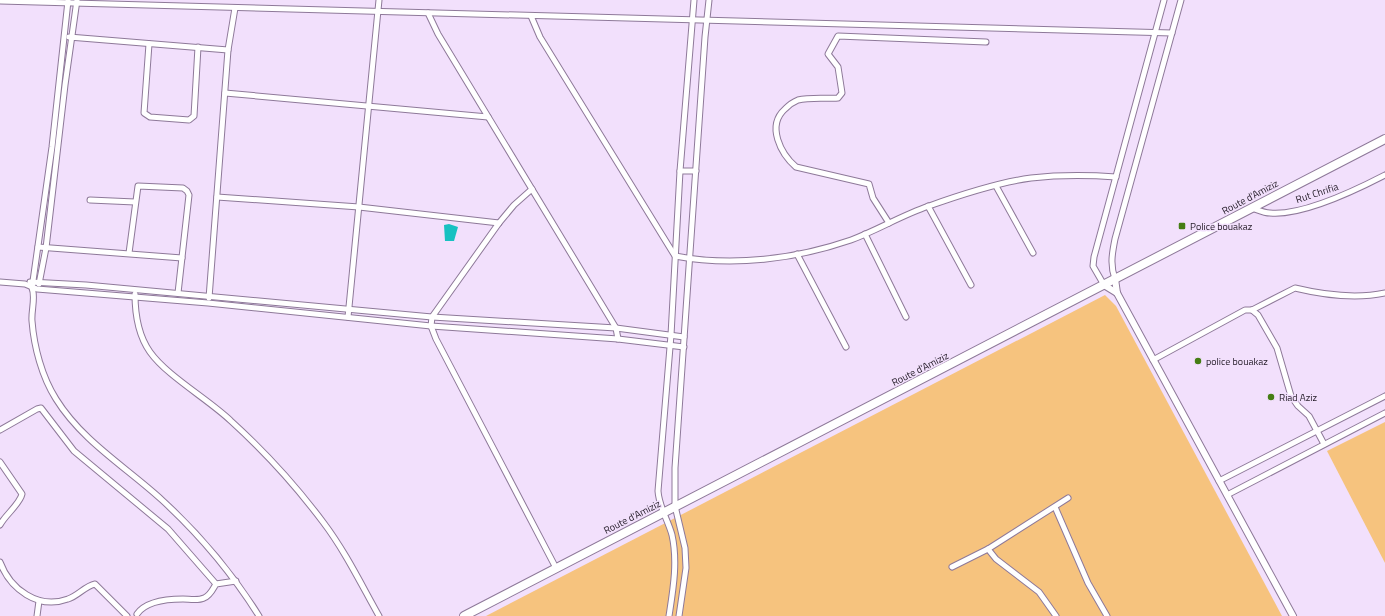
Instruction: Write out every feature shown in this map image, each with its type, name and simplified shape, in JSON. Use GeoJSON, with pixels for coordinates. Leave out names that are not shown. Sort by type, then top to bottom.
{"type":"FeatureCollection","features":[{"type":"Feature","properties":{"kind":"main road","name":"Route d'Amiziz"},"geometry":{"type":"LineString","coordinates":[[464,616],[1385,139]]}},
{"type":"Feature","properties":{"kind":"street"},"geometry":{"type":"LineString","coordinates":[[348,317],[379,0]]}},
{"type":"Feature","properties":{"kind":"street"},"geometry":{"type":"LineString","coordinates":[[668,616],[673,588],[674,551],[672,535],[663,512],[658,491],[671,335],[680,171],[694,0]]}},
{"type":"Feature","properties":{"kind":"street"},"geometry":{"type":"LineString","coordinates":[[679,616],[686,568],[685,548],[675,506],[675,468],[709,0]]}},
{"type":"Feature","properties":{"kind":"street"},"geometry":{"type":"LineString","coordinates":[[1116,293],[1104,285],[1093,266],[1094,257],[1164,0]]}},
{"type":"Feature","properties":{"kind":"street"},"geometry":{"type":"LineString","coordinates":[[1181,0],[1115,239],[1111,260],[1116,293],[1293,616]]}},
{"type":"Feature","properties":{"kind":"street"},"geometry":{"type":"LineString","coordinates":[[0,1],[1172,33]]}},
{"type":"Feature","properties":{"kind":"street"},"geometry":{"type":"LineString","coordinates":[[68,2],[38,248],[32,281],[34,290],[31,314],[36,347],[47,382],[67,416],[91,441],[173,510],[208,547],[236,581],[259,616]]}},
{"type":"Feature","properties":{"kind":"street"},"geometry":{"type":"LineString","coordinates":[[34,290],[39,282],[46,248],[71,37],[77,2]]}},
{"type":"Feature","properties":{"kind":"street"},"geometry":{"type":"LineString","coordinates":[[208,302],[228,50],[235,8]]}},
{"type":"Feature","properties":{"kind":"street"},"geometry":{"type":"LineString","coordinates":[[428,13],[438,34],[616,328],[618,339]]}},
{"type":"Feature","properties":{"kind":"street"},"geometry":{"type":"LineString","coordinates":[[531,16],[540,37],[675,256],[690,259],[750,260],[797,254],[826,248],[865,234],[928,206],[996,186],[1031,178],[1096,175],[1116,177]]}},
{"type":"Feature","properties":{"kind":"street"},"geometry":{"type":"LineString","coordinates":[[64,36],[228,50]]}},
{"type":"Feature","properties":{"kind":"street"},"geometry":{"type":"LineString","coordinates":[[889,223],[872,198],[869,184],[796,167],[788,160],[778,140],[776,131],[777,121],[783,111],[798,100],[838,98],[842,93],[838,67],[828,54],[838,36],[986,42]]}},
{"type":"Feature","properties":{"kind":"street"},"geometry":{"type":"LineString","coordinates":[[149,44],[144,113],[150,117],[189,120],[194,116],[198,47]]}},
{"type":"Feature","properties":{"kind":"street"},"geometry":{"type":"LineString","coordinates":[[225,93],[488,117]]}},
{"type":"Feature","properties":{"kind":"street"},"geometry":{"type":"LineString","coordinates":[[680,171],[696,171]]}},
{"type":"Feature","properties":{"kind":"street","name":"Rut Chrifia"},"geometry":{"type":"LineString","coordinates":[[1252,208],[1268,214],[1283,213],[1346,194],[1385,175]]}},
{"type":"Feature","properties":{"kind":"street"},"geometry":{"type":"LineString","coordinates":[[129,253],[137,188],[141,185],[183,188],[187,190],[189,195],[178,293]]}},
{"type":"Feature","properties":{"kind":"street"},"geometry":{"type":"LineString","coordinates":[[996,186],[1033,253]]}},
{"type":"Feature","properties":{"kind":"street"},"geometry":{"type":"LineString","coordinates":[[532,189],[514,205],[500,223],[432,317],[431,326],[436,339],[481,428],[556,568]]}},
{"type":"Feature","properties":{"kind":"street"},"geometry":{"type":"LineString","coordinates":[[217,197],[359,207],[500,223]]}},
{"type":"Feature","properties":{"kind":"street"},"geometry":{"type":"LineString","coordinates":[[90,200],[135,202]]}},
{"type":"Feature","properties":{"kind":"street"},"geometry":{"type":"LineString","coordinates":[[928,206],[971,285]]}},
{"type":"Feature","properties":{"kind":"street"},"geometry":{"type":"LineString","coordinates":[[865,234],[906,317]]}},
{"type":"Feature","properties":{"kind":"street"},"geometry":{"type":"LineString","coordinates":[[38,248],[129,253],[182,258]]}},
{"type":"Feature","properties":{"kind":"street"},"geometry":{"type":"LineString","coordinates":[[797,254],[846,347]]}},
{"type":"Feature","properties":{"kind":"street"},"geometry":{"type":"LineString","coordinates":[[0,282],[25,284],[32,281],[136,289],[432,317],[616,328],[684,337]]}},
{"type":"Feature","properties":{"kind":"street"},"geometry":{"type":"LineString","coordinates":[[25,284],[34,290],[208,302],[431,326],[618,339],[684,347]]}},
{"type":"Feature","properties":{"kind":"street"},"geometry":{"type":"LineString","coordinates":[[1153,360],[1245,310],[1252,310],[1296,288],[1319,294],[1371,296],[1385,293]]}},
{"type":"Feature","properties":{"kind":"street"},"geometry":{"type":"LineString","coordinates":[[136,289],[136,316],[141,335],[154,358],[231,420],[298,492],[323,522],[345,555],[379,616]]}},
{"type":"Feature","properties":{"kind":"street"},"geometry":{"type":"LineString","coordinates":[[1252,310],[1258,315],[1277,348],[1291,396],[1298,406],[1309,416],[1324,444]]}},
{"type":"Feature","properties":{"kind":"street"},"geometry":{"type":"LineString","coordinates":[[1219,481],[1385,396]]}},
{"type":"Feature","properties":{"kind":"street"},"geometry":{"type":"LineString","coordinates":[[0,430],[41,408],[74,451],[168,529],[216,584]]}},
{"type":"Feature","properties":{"kind":"street"},"geometry":{"type":"LineString","coordinates":[[1227,495],[1385,413]]}},
{"type":"Feature","properties":{"kind":"street"},"geometry":{"type":"LineString","coordinates":[[0,462],[22,494],[18,502],[0,525]]}},
{"type":"Feature","properties":{"kind":"street"},"geometry":{"type":"LineString","coordinates":[[952,567],[988,549],[1068,498]]}},
{"type":"Feature","properties":{"kind":"street"},"geometry":{"type":"LineString","coordinates":[[1055,507],[1069,543],[1088,583],[1107,616]]}},
{"type":"Feature","properties":{"kind":"street"},"geometry":{"type":"LineString","coordinates":[[988,549],[993,556],[1039,592],[1056,616]]}},
{"type":"Feature","properties":{"kind":"street"},"geometry":{"type":"LineString","coordinates":[[0,562],[13,585],[30,597],[39,601],[49,602],[68,600],[95,584],[127,616],[133,613],[138,615],[141,609],[154,603],[168,600],[199,600],[205,598],[216,584],[236,581]]}},
{"type":"Feature","properties":{"kind":"street"},"geometry":{"type":"LineString","coordinates":[[37,616],[39,601]]}},
{"type":"Feature","properties":{"kind":"shaded area"},"geometry":{"type":"Polygon","coordinates":[[[449,224],[458,227],[454,241],[445,241],[444,225],[449,224]]]}},
{"type":"Feature","properties":{"kind":"shaded area"},"geometry":{"type":"Polygon","coordinates":[[[1105,295],[1116,306],[1282,616],[486,616],[1105,295]]]}},
{"type":"Feature","properties":{"kind":"shaded area"},"geometry":{"type":"Polygon","coordinates":[[[1385,422],[1385,563],[1327,451],[1385,422]]]}},
{"type":"Feature","properties":{"kind":"place","name":"Police bouakaz"},"geometry":{"type":"Point","coordinates":[1182,226]}},
{"type":"Feature","properties":{"kind":"place","name":"police bouakaz"},"geometry":{"type":"Point","coordinates":[1198,361]}},
{"type":"Feature","properties":{"kind":"place","name":"Riad Aziz"},"geometry":{"type":"Point","coordinates":[1271,397]}}]}
